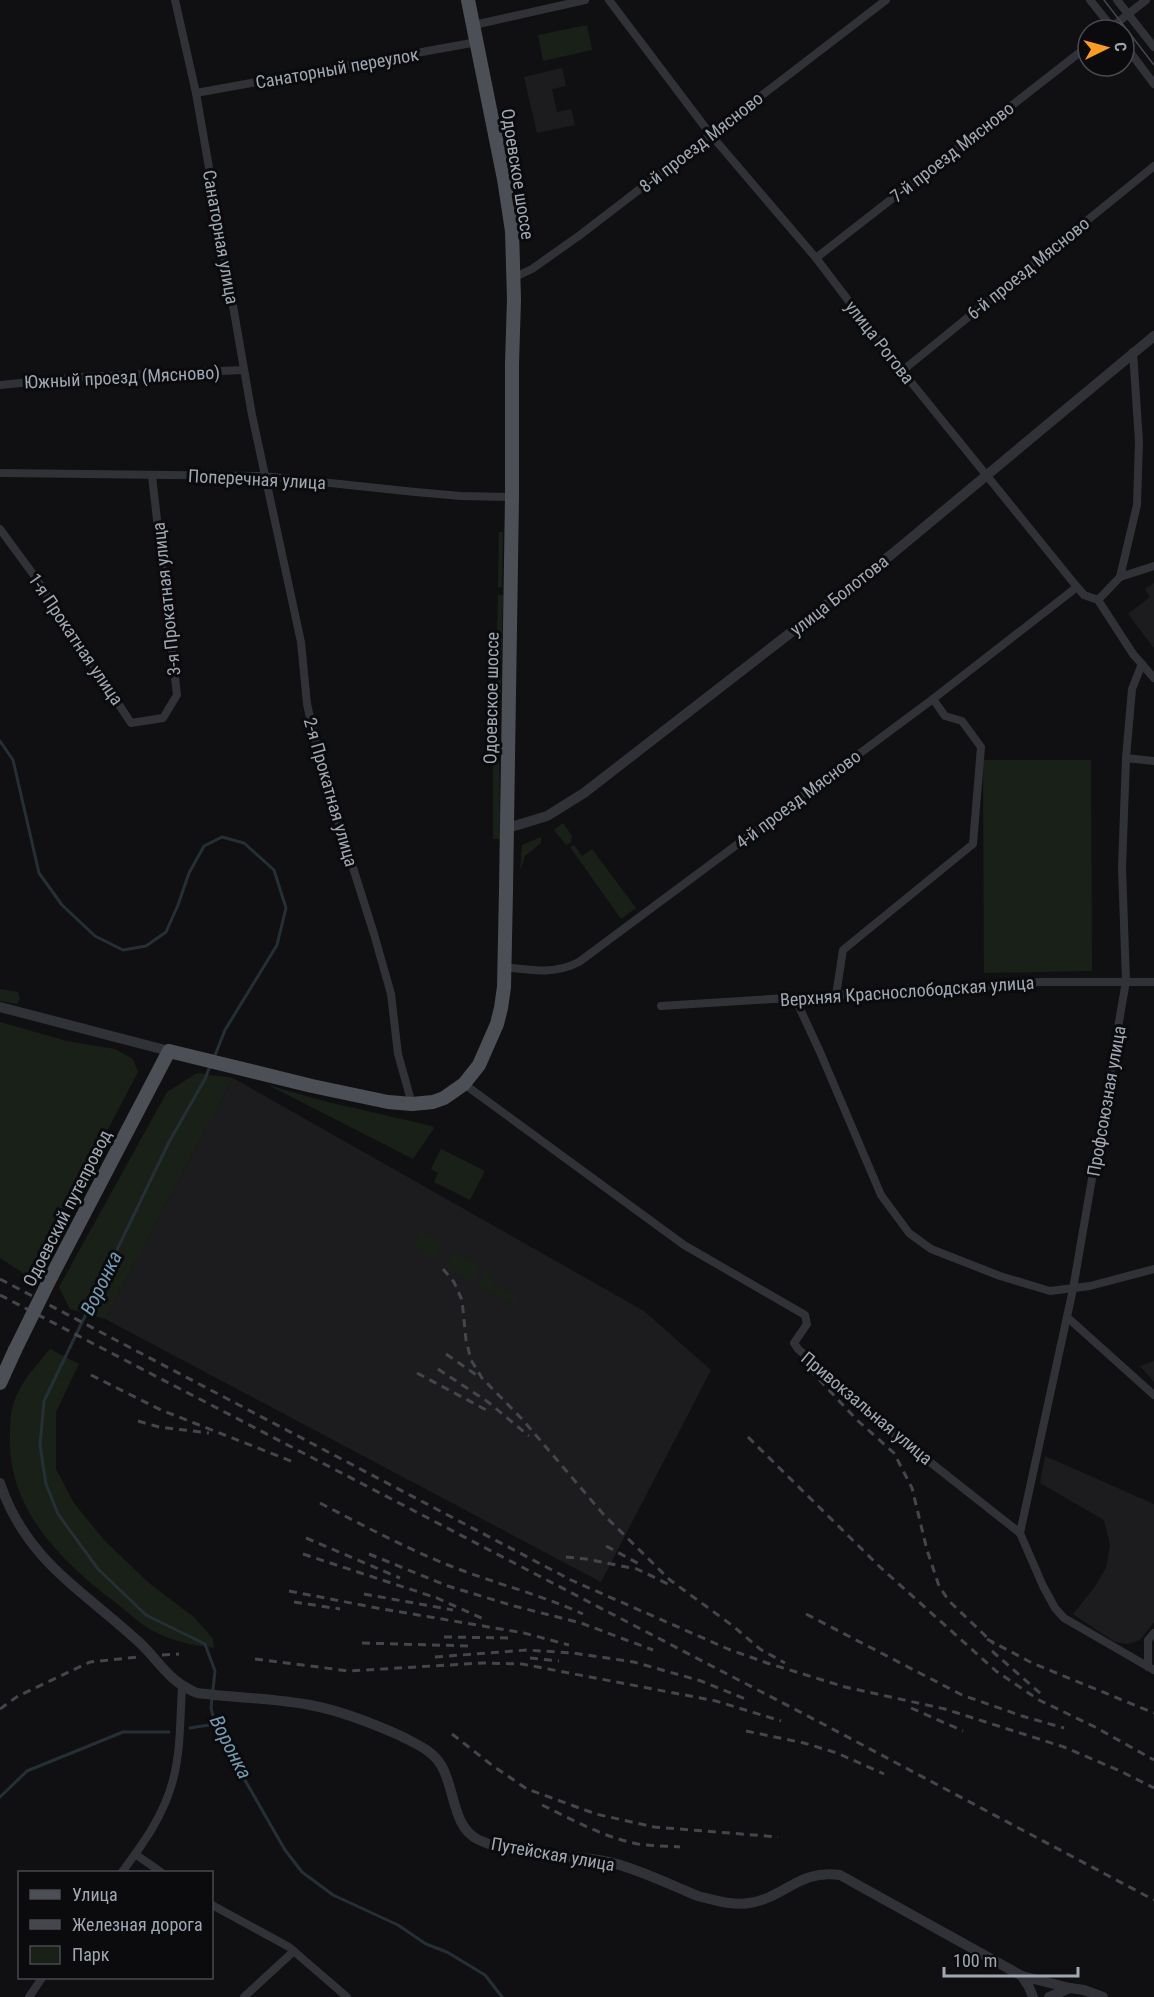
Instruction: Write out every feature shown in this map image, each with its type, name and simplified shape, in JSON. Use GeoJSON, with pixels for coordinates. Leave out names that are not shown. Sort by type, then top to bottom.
{"type":"FeatureCollection","features":[{"type":"Feature","properties":{"kind":"main road","name":"Одоевское шоссе"},"geometry":{"type":"LineString","coordinates":[[170,1051],[312,1086],[388,1102],[412,1104],[433,1102],[444,1098],[464,1084],[479,1065],[497,1024],[501,1008],[504,967],[508,828],[512,231],[504,179],[468,0]]}},
{"type":"Feature","properties":{"kind":"main road","name":"Одоевский путепровод"},"geometry":{"type":"LineString","coordinates":[[0,1383],[51,1277],[170,1051]]}},
{"type":"Feature","properties":{"kind":"street","name":"Санаторная улица"},"geometry":{"type":"LineString","coordinates":[[175,0],[196,93],[264,476]]}},
{"type":"Feature","properties":{"kind":"street"},"geometry":{"type":"LineString","coordinates":[[474,25],[585,0]]}},
{"type":"Feature","properties":{"kind":"street","name":"улица Рогова"},"geometry":{"type":"LineString","coordinates":[[609,0],[711,135],[816,258],[902,371],[1077,587],[1084,595],[1098,600],[1133,654],[1154,678]]}},
{"type":"Feature","properties":{"kind":"street","name":"8-й проезд Мясново"},"geometry":{"type":"LineString","coordinates":[[513,278],[532,269],[580,235],[886,0]]}},
{"type":"Feature","properties":{"kind":"street"},"geometry":{"type":"LineString","coordinates":[[1090,0],[1103,18]]}},
{"type":"Feature","properties":{"kind":"street"},"geometry":{"type":"LineString","coordinates":[[1117,0],[1154,47]]}},
{"type":"Feature","properties":{"kind":"street"},"geometry":{"type":"LineString","coordinates":[[1123,18],[1146,0]]}},
{"type":"Feature","properties":{"kind":"street","name":"Санаторный переулок"},"geometry":{"type":"LineString","coordinates":[[196,93],[477,42]]}},
{"type":"Feature","properties":{"kind":"street","name":"7-й проезд Мясново"},"geometry":{"type":"LineString","coordinates":[[816,258],[1076,55]]}},
{"type":"Feature","properties":{"kind":"street"},"geometry":{"type":"LineString","coordinates":[[1136,60],[1154,84]]}},
{"type":"Feature","properties":{"kind":"street","name":"6-й проезд Мясново"},"geometry":{"type":"LineString","coordinates":[[902,371],[1154,166]]}},
{"type":"Feature","properties":{"kind":"street","name":"улица Болотова"},"geometry":{"type":"LineString","coordinates":[[508,828],[547,816],[584,793],[892,554],[986,473],[1154,336]]}},
{"type":"Feature","properties":{"kind":"street"},"geometry":{"type":"LineString","coordinates":[[1120,577],[1137,505],[1139,442],[1133,352]]}},
{"type":"Feature","properties":{"kind":"street","name":"Южный проезд (Мясново)"},"geometry":{"type":"LineString","coordinates":[[0,385],[80,376],[244,370]]}},
{"type":"Feature","properties":{"kind":"street","name":"Поперечная улица"},"geometry":{"type":"LineString","coordinates":[[0,473],[264,476],[426,493],[512,498]]}},
{"type":"Feature","properties":{"kind":"street","name":"3-я Прокатная улица"},"geometry":{"type":"LineString","coordinates":[[152,476],[177,695],[163,718]]}},
{"type":"Feature","properties":{"kind":"street","name":"2-я Прокатная улица"},"geometry":{"type":"LineString","coordinates":[[264,476],[301,642],[307,704],[322,770],[391,994],[398,1054],[412,1104]]}},
{"type":"Feature","properties":{"kind":"street","name":"1-я Прокатная улица"},"geometry":{"type":"LineString","coordinates":[[0,529],[33,574],[131,723],[163,718]]}},
{"type":"Feature","properties":{"kind":"street"},"geometry":{"type":"LineString","coordinates":[[1098,600],[1120,577],[1154,566]]}},
{"type":"Feature","properties":{"kind":"street","name":"4-й проезд Мясново"},"geometry":{"type":"LineString","coordinates":[[504,967],[552,971],[579,963],[933,699],[1077,587]]}},
{"type":"Feature","properties":{"kind":"street","name":"Профсоюзная улица"},"geometry":{"type":"LineString","coordinates":[[1020,1533],[1073,1289],[1126,981],[1122,868],[1126,758],[1132,689],[1142,664]]}},
{"type":"Feature","properties":{"kind":"street"},"geometry":{"type":"LineString","coordinates":[[836,995],[843,950],[973,844],[981,747],[962,721],[945,716],[933,699]]}},
{"type":"Feature","properties":{"kind":"street"},"geometry":{"type":"LineString","coordinates":[[1126,758],[1154,761]]}},
{"type":"Feature","properties":{"kind":"street","name":"Верхняя Краснослободская улица"},"geometry":{"type":"LineString","coordinates":[[661,1006],[1041,982],[1154,982]]}},
{"type":"Feature","properties":{"kind":"street"},"geometry":{"type":"LineString","coordinates":[[795,998],[880,1195],[909,1233],[931,1249],[1000,1276],[1050,1291],[1073,1289],[1154,1269]]}},
{"type":"Feature","properties":{"kind":"street"},"geometry":{"type":"LineString","coordinates":[[0,1007],[170,1051]]}},
{"type":"Feature","properties":{"kind":"street","name":"Привокзальная улица"},"geometry":{"type":"LineString","coordinates":[[464,1084],[684,1245],[805,1315],[807,1324],[794,1342],[798,1349],[888,1429],[1020,1533],[1047,1593],[1055,1608],[1064,1618],[1151,1669]]}},
{"type":"Feature","properties":{"kind":"street"},"geometry":{"type":"LineString","coordinates":[[1067,1317],[1154,1395]]}},
{"type":"Feature","properties":{"kind":"street"},"geometry":{"type":"LineString","coordinates":[[0,1483],[18,1526],[38,1552],[61,1576],[141,1644],[182,1687],[173,1781],[153,1828],[123,1871]]}},
{"type":"Feature","properties":{"kind":"street"},"geometry":{"type":"LineString","coordinates":[[1151,1669],[1148,1640],[1154,1632]]}},
{"type":"Feature","properties":{"kind":"street","name":"Путейская улица"},"geometry":{"type":"LineString","coordinates":[[182,1687],[197,1693],[311,1705],[331,1710],[377,1725],[428,1750],[441,1764],[461,1822],[477,1840],[521,1851],[611,1863],[698,1896],[742,1904],[773,1895],[808,1877],[825,1873],[840,1875],[1022,1976],[1084,1990],[1103,1997]]}},
{"type":"Feature","properties":{"kind":"street"},"geometry":{"type":"LineString","coordinates":[[135,1854],[160,1871]]}},
{"type":"Feature","properties":{"kind":"street"},"geometry":{"type":"LineString","coordinates":[[213,1906],[294,1951],[347,1997]]}},
{"type":"Feature","properties":{"kind":"street"},"geometry":{"type":"LineString","coordinates":[[244,1997],[294,1951]]}},
{"type":"Feature","properties":{"kind":"street"},"geometry":{"type":"LineString","coordinates":[[1022,1976],[1032,1997]]}},
{"type":"Feature","properties":{"kind":"street"},"geometry":{"type":"LineString","coordinates":[[29,1997],[41,1979]]}},
{"type":"Feature","properties":{"kind":"street"},"geometry":{"type":"LineString","coordinates":[[1049,1997],[1071,1988]]}},
{"type":"Feature","properties":{"kind":"shaded area"},"geometry":{"type":"Polygon","coordinates":[[[562,68],[566,86],[552,89],[557,112],[571,109],[575,125],[537,133],[524,77],[562,68]]]}},
{"type":"Feature","properties":{"kind":"shaded area"},"geometry":{"type":"Polygon","coordinates":[[[1154,583],[1154,648],[1128,614],[1150,597],[1145,589],[1154,583]]]}},
{"type":"Feature","properties":{"kind":"shaded area"},"geometry":{"type":"Polygon","coordinates":[[[233,1078],[644,1311],[711,1370],[601,1582],[105,1319],[233,1078]]]}},
{"type":"Feature","properties":{"kind":"shaded area"},"geometry":{"type":"Polygon","coordinates":[[[1154,1361],[1154,1382],[1140,1366],[1154,1361]]]}},
{"type":"Feature","properties":{"kind":"shaded area"},"geometry":{"type":"Polygon","coordinates":[[[1045,1456],[1154,1504],[1154,1622],[1140,1640],[1128,1644],[1115,1642],[1073,1614],[1094,1588],[1106,1568],[1110,1545],[1104,1520],[1040,1483],[1045,1456]]]}},
{"type":"Feature","properties":{"kind":"green space"},"geometry":{"type":"Polygon","coordinates":[[[587,25],[592,50],[543,61],[538,35],[587,25]]]}},
{"type":"Feature","properties":{"kind":"green space"},"geometry":{"type":"Polygon","coordinates":[[[499,532],[503,532],[502,587],[498,587],[499,532]]]}},
{"type":"Feature","properties":{"kind":"green space"},"geometry":{"type":"Polygon","coordinates":[[[498,595],[503,595],[500,724],[495,724],[498,595]]]}},
{"type":"Feature","properties":{"kind":"green space"},"geometry":{"type":"Polygon","coordinates":[[[493,739],[499,739],[500,839],[493,839],[493,739]]]}},
{"type":"Feature","properties":{"kind":"green space"},"geometry":{"type":"Polygon","coordinates":[[[983,760],[1091,760],[1092,971],[984,973],[983,760]]]}},
{"type":"Feature","properties":{"kind":"green space"},"geometry":{"type":"Polygon","coordinates":[[[563,823],[572,836],[571,842],[566,845],[554,830],[563,823]]]}},
{"type":"Feature","properties":{"kind":"green space"},"geometry":{"type":"Polygon","coordinates":[[[541,837],[541,843],[525,856],[520,871],[522,845],[541,837]]]}},
{"type":"Feature","properties":{"kind":"green space"},"geometry":{"type":"Polygon","coordinates":[[[574,845],[582,856],[592,849],[636,908],[621,919],[570,847],[574,845]]]}},
{"type":"Feature","properties":{"kind":"green space"},"geometry":{"type":"Polygon","coordinates":[[[0,989],[18,992],[20,999],[17,1004],[0,1001],[0,989]]]}},
{"type":"Feature","properties":{"kind":"green space"},"geometry":{"type":"Polygon","coordinates":[[[0,1022],[67,1041],[115,1049],[133,1059],[138,1072],[37,1265],[26,1275],[0,1258],[0,1022]]]}},
{"type":"Feature","properties":{"kind":"green space"},"geometry":{"type":"Polygon","coordinates":[[[197,1073],[233,1078],[105,1319],[70,1309],[59,1287],[167,1092],[197,1073]]]}},
{"type":"Feature","properties":{"kind":"green space"},"geometry":{"type":"Polygon","coordinates":[[[268,1085],[324,1101],[434,1128],[413,1159],[268,1085]]]}},
{"type":"Feature","properties":{"kind":"green space"},"geometry":{"type":"Polygon","coordinates":[[[441,1149],[485,1171],[470,1200],[434,1182],[438,1173],[431,1169],[441,1149]]]}},
{"type":"Feature","properties":{"kind":"green space"},"geometry":{"type":"Polygon","coordinates":[[[421,1231],[443,1245],[434,1259],[412,1245],[421,1231]]]}},
{"type":"Feature","properties":{"kind":"green space"},"geometry":{"type":"Polygon","coordinates":[[[455,1251],[481,1266],[472,1282],[445,1267],[455,1251]]]}},
{"type":"Feature","properties":{"kind":"green space"},"geometry":{"type":"Polygon","coordinates":[[[487,1270],[495,1285],[516,1295],[513,1305],[478,1286],[487,1270]]]}},
{"type":"Feature","properties":{"kind":"green space"},"geometry":{"type":"Polygon","coordinates":[[[50,1349],[79,1364],[56,1412],[56,1469],[74,1503],[104,1540],[149,1583],[195,1618],[213,1639],[214,1648],[175,1640],[143,1625],[96,1587],[59,1552],[42,1532],[29,1511],[18,1489],[12,1464],[11,1415],[21,1387],[50,1349]]]}},
{"type":"Feature","properties":{"kind":"waterway","name":"Воронка"},"geometry":{"type":"LineString","coordinates":[[0,741],[13,760],[39,873],[62,905],[95,936],[123,950],[146,946],[166,932],[189,873],[204,846],[222,837],[244,843],[274,870],[286,908],[277,945],[225,1030],[214,1058]]}},
{"type":"Feature","properties":{"kind":"waterway","name":"Воронка"},"geometry":{"type":"LineString","coordinates":[[210,1066],[169,1142],[44,1401],[40,1445],[46,1484],[58,1514],[98,1569],[146,1615],[205,1644],[215,1671],[211,1708],[215,1724],[285,1850],[302,1872],[333,1895],[398,1925],[426,1944],[447,1952],[485,1975],[502,1997]]}},
{"type":"Feature","properties":{"kind":"waterway"},"geometry":{"type":"LineString","coordinates":[[190,1728],[215,1724]]}},
{"type":"Feature","properties":{"kind":"waterway"},"geometry":{"type":"LineString","coordinates":[[0,1797],[27,1771],[123,1732],[169,1732]]}},
{"type":"Feature","properties":{"kind":"tram line"},"geometry":{"type":"LineString","coordinates":[[1104,0],[1154,65]]}},
{"type":"Feature","properties":{"kind":"railway"},"geometry":{"type":"LineString","coordinates":[[443,1269],[454,1282],[462,1300],[466,1340],[471,1360],[482,1378],[522,1419],[604,1515],[670,1580],[733,1626],[760,1649],[785,1663]]}},
{"type":"Feature","properties":{"kind":"railway"},"geometry":{"type":"LineString","coordinates":[[0,1279],[571,1580],[728,1649],[767,1663],[845,1687],[945,1709],[1064,1747],[1154,1788]]}},
{"type":"Feature","properties":{"kind":"railway"},"geometry":{"type":"LineString","coordinates":[[0,1295],[825,1725],[1154,1900]]}},
{"type":"Feature","properties":{"kind":"railway"},"geometry":{"type":"LineString","coordinates":[[446,1354],[478,1376]]}},
{"type":"Feature","properties":{"kind":"railway"},"geometry":{"type":"LineString","coordinates":[[800,1359],[857,1420],[894,1453],[912,1488],[927,1550],[939,1586],[949,1601],[994,1644]]}},
{"type":"Feature","properties":{"kind":"railway"},"geometry":{"type":"LineString","coordinates":[[438,1369],[488,1402],[529,1436]]}},
{"type":"Feature","properties":{"kind":"railway"},"geometry":{"type":"LineString","coordinates":[[417,1373],[490,1412]]}},
{"type":"Feature","properties":{"kind":"railway"},"geometry":{"type":"LineString","coordinates":[[91,1375],[161,1410],[296,1463]]}},
{"type":"Feature","properties":{"kind":"railway"},"geometry":{"type":"LineString","coordinates":[[138,1421],[159,1427],[209,1433]]}},
{"type":"Feature","properties":{"kind":"railway"},"geometry":{"type":"LineString","coordinates":[[748,1437],[880,1567],[996,1671],[1039,1700],[1095,1727],[1154,1760]]}},
{"type":"Feature","properties":{"kind":"railway"},"geometry":{"type":"LineString","coordinates":[[320,1503],[448,1565],[550,1600],[583,1614]]}},
{"type":"Feature","properties":{"kind":"railway"},"geometry":{"type":"LineString","coordinates":[[306,1538],[400,1578]]}},
{"type":"Feature","properties":{"kind":"railway"},"geometry":{"type":"LineString","coordinates":[[606,1546],[643,1566]]}},
{"type":"Feature","properties":{"kind":"railway"},"geometry":{"type":"LineString","coordinates":[[303,1554],[437,1598],[486,1620]]}},
{"type":"Feature","properties":{"kind":"railway"},"geometry":{"type":"LineString","coordinates":[[369,1554],[448,1586],[581,1623],[653,1650]]}},
{"type":"Feature","properties":{"kind":"railway"},"geometry":{"type":"LineString","coordinates":[[566,1557],[637,1569],[670,1585]]}},
{"type":"Feature","properties":{"kind":"railway"},"geometry":{"type":"LineString","coordinates":[[289,1591],[524,1633],[569,1645]]}},
{"type":"Feature","properties":{"kind":"railway"},"geometry":{"type":"LineString","coordinates":[[364,1594],[453,1610]]}},
{"type":"Feature","properties":{"kind":"railway"},"geometry":{"type":"LineString","coordinates":[[294,1602],[340,1609]]}},
{"type":"Feature","properties":{"kind":"railway"},"geometry":{"type":"LineString","coordinates":[[806,1614],[962,1695],[1064,1728]]}},
{"type":"Feature","properties":{"kind":"railway"},"geometry":{"type":"LineString","coordinates":[[444,1637],[514,1638]]}},
{"type":"Feature","properties":{"kind":"railway"},"geometry":{"type":"LineString","coordinates":[[987,1639],[1032,1663],[1154,1713]]}},
{"type":"Feature","properties":{"kind":"railway"},"geometry":{"type":"LineString","coordinates":[[362,1643],[470,1646]]}},
{"type":"Feature","properties":{"kind":"railway"},"geometry":{"type":"LineString","coordinates":[[435,1657],[527,1650],[573,1653],[634,1662],[701,1681],[748,1700]]}},
{"type":"Feature","properties":{"kind":"railway"},"geometry":{"type":"LineString","coordinates":[[992,1651],[1041,1694]]}},
{"type":"Feature","properties":{"kind":"railway"},"geometry":{"type":"LineString","coordinates":[[162,1655],[179,1654]]}},
{"type":"Feature","properties":{"kind":"railway"},"geometry":{"type":"LineString","coordinates":[[0,1709],[18,1696],[90,1662],[138,1657]]}},
{"type":"Feature","properties":{"kind":"railway"},"geometry":{"type":"LineString","coordinates":[[530,1658],[559,1661]]}},
{"type":"Feature","properties":{"kind":"railway"},"geometry":{"type":"LineString","coordinates":[[255,1659],[349,1671],[482,1663],[522,1664],[716,1701],[781,1721]]}},
{"type":"Feature","properties":{"kind":"railway"},"geometry":{"type":"LineString","coordinates":[[911,1708],[963,1731]]}},
{"type":"Feature","properties":{"kind":"railway"},"geometry":{"type":"LineString","coordinates":[[746,1731],[804,1743],[837,1753],[884,1774]]}},
{"type":"Feature","properties":{"kind":"railway"},"geometry":{"type":"LineString","coordinates":[[452,1734],[527,1789],[596,1814],[654,1827],[778,1837]]}},
{"type":"Feature","properties":{"kind":"railway"},"geometry":{"type":"LineString","coordinates":[[542,1805],[588,1828],[625,1841],[643,1845],[680,1847]]}}]}
